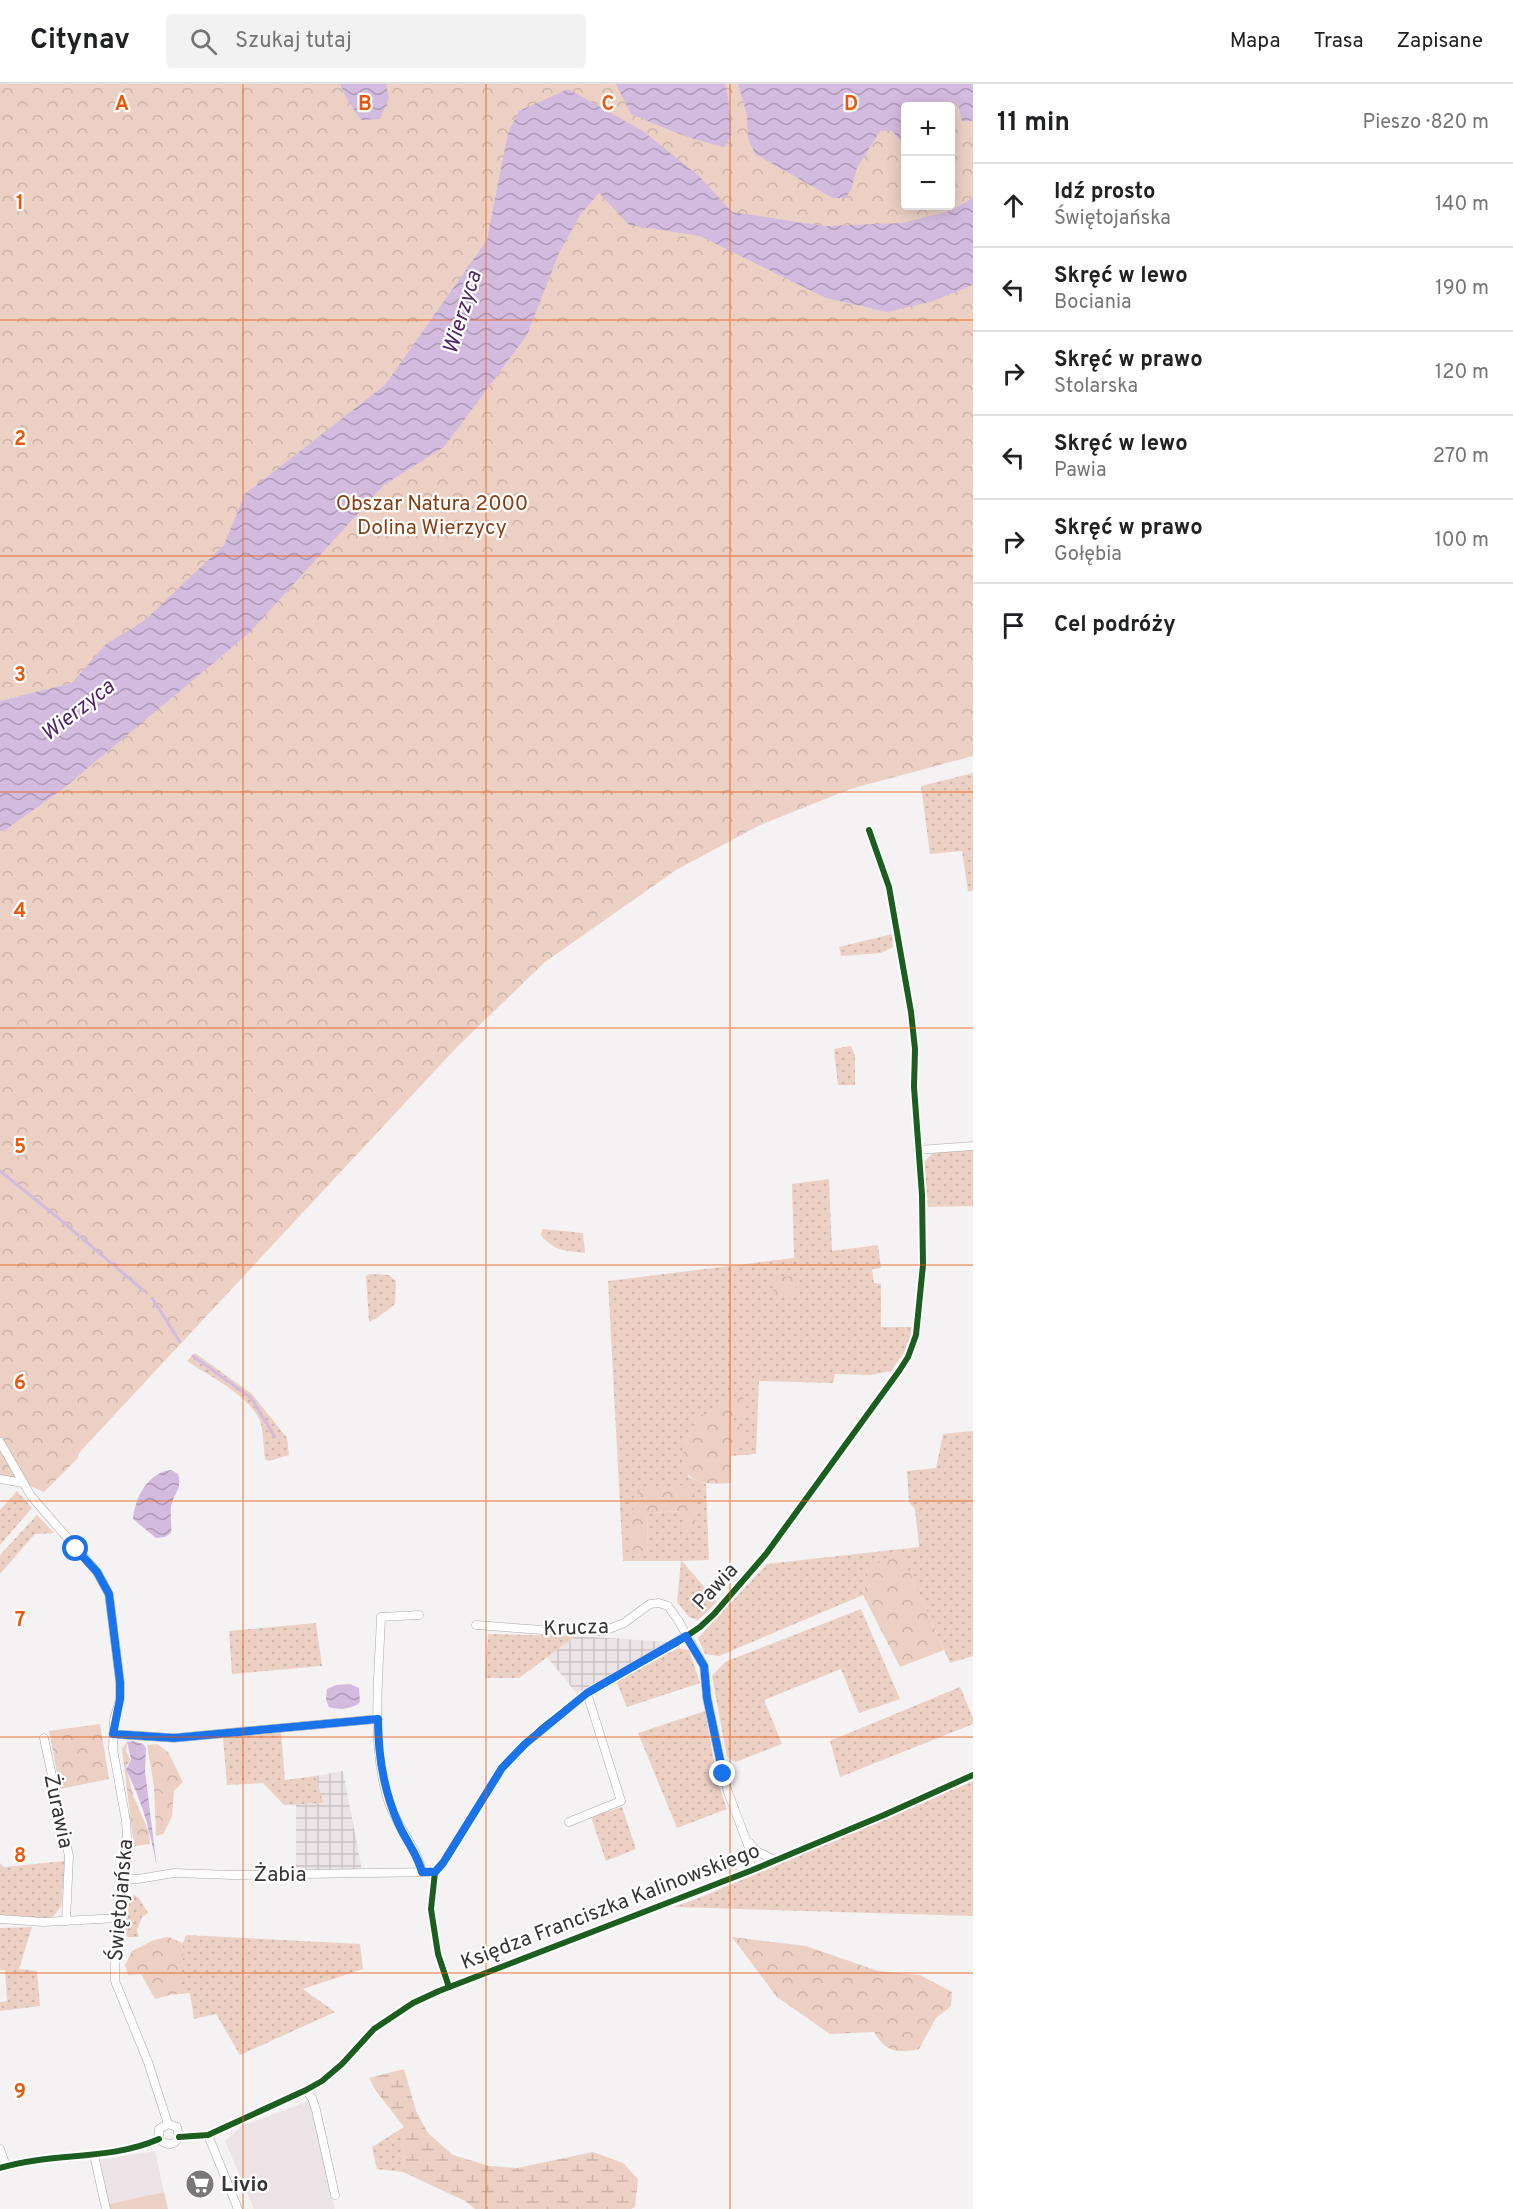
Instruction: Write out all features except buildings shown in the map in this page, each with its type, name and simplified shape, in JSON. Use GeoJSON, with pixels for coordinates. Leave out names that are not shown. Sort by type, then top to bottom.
{"type":"FeatureCollection","features":[{"type":"Feature","properties":{"kind":"street","name":"Pawia"},"geometry":{"type":"LineString","coordinates":[[449,1987],[438,1954],[430,1909],[435,1872],[454,1847],[502,1768],[542,1728],[587,1693],[686,1636],[714,1614],[766,1554],[899,1371],[911,1349],[918,1324],[923,1265],[914,1087],[915,1049],[911,1012],[889,887],[870,830]]}},
{"type":"Feature","properties":{"kind":"street"},"geometry":{"type":"LineString","coordinates":[[918,1149],[973,1146]]}},
{"type":"Feature","properties":{"kind":"street","name":"Świętojańska"},"geometry":{"type":"LineString","coordinates":[[0,1442],[22,1483],[97,1572],[109,1594],[120,1682],[113,1749],[128,1841],[126,1879],[115,1955],[115,1981],[148,2062],[168,2124]]}},
{"type":"Feature","properties":{"kind":"street"},"geometry":{"type":"LineString","coordinates":[[0,1479],[22,1483]]}},
{"type":"Feature","properties":{"kind":"street","name":"Krucza"},"geometry":{"type":"LineString","coordinates":[[476,1625],[542,1630],[604,1631],[624,1623],[646,1605],[659,1603],[671,1609],[686,1636]]}},
{"type":"Feature","properties":{"kind":"street"},"geometry":{"type":"LineString","coordinates":[[419,1615],[381,1617],[378,1719],[386,1794],[422,1872]]}},
{"type":"Feature","properties":{"kind":"street"},"geometry":{"type":"LineString","coordinates":[[686,1636],[704,1666],[707,1698],[723,1774],[751,1853],[750,1871]]}},
{"type":"Feature","properties":{"kind":"street"},"geometry":{"type":"LineString","coordinates":[[569,1822],[621,1801],[587,1693]]}},
{"type":"Feature","properties":{"kind":"street"},"geometry":{"type":"LineString","coordinates":[[113,1734],[174,1738],[378,1719]]}},
{"type":"Feature","properties":{"kind":"street","name":"Żurawia"},"geometry":{"type":"LineString","coordinates":[[44,1738],[69,1856],[66,1921]]}},
{"type":"Feature","properties":{"kind":"street","name":"Księdza Franciszka Kalinowskiego"},"geometry":{"type":"LineString","coordinates":[[179,2137],[208,2135],[322,2081],[342,2064],[374,2029],[413,2003],[750,1871],[973,1775]]}},
{"type":"Feature","properties":{"kind":"street"},"geometry":{"type":"LineString","coordinates":[[745,1836],[756,1851],[775,1860]]}},
{"type":"Feature","properties":{"kind":"street","name":"Żabia"},"geometry":{"type":"LineString","coordinates":[[126,1879],[174,1873],[245,1875],[435,1872]]}},
{"type":"Feature","properties":{"kind":"street"},"geometry":{"type":"LineString","coordinates":[[0,1919],[66,1921],[119,1918]]}},
{"type":"Feature","properties":{"kind":"street"},"geometry":{"type":"LineString","coordinates":[[306,2090],[316,2110],[335,2195]]}},
{"type":"Feature","properties":{"kind":"street"},"geometry":{"type":"LineString","coordinates":[[168,2124],[177,2127],[179,2137],[170,2145],[164,2144],[159,2139],[159,2129],[168,2124]]}},
{"type":"Feature","properties":{"kind":"street"},"geometry":{"type":"LineString","coordinates":[[208,2135],[238,2209]]}},
{"type":"Feature","properties":{"kind":"street"},"geometry":{"type":"LineString","coordinates":[[0,2149],[3,2167],[36,2160],[94,2155],[142,2147],[159,2139]]}},
{"type":"Feature","properties":{"kind":"street"},"geometry":{"type":"LineString","coordinates":[[94,2155],[106,2209]]}},
{"type":"Feature","properties":{"kind":"shaded area"},"geometry":{"type":"Polygon","coordinates":[[[576,1636],[667,1642],[577,1694],[547,1657],[576,1636]]]}},
{"type":"Feature","properties":{"kind":"shaded area"},"geometry":{"type":"Polygon","coordinates":[[[343,1771],[362,1870],[296,1869],[296,1804],[322,1803],[316,1776],[343,1771]]]}},
{"type":"Feature","properties":{"kind":"shaded area"},"geometry":{"type":"Polygon","coordinates":[[[311,2100],[335,2209],[254,2209],[225,2141],[242,2126],[311,2100]]]}},
{"type":"Feature","properties":{"kind":"shaded area"},"geometry":{"type":"Polygon","coordinates":[[[155,2151],[164,2192],[109,2204],[100,2160],[155,2151]]]}},
{"type":"Feature","properties":{"kind":"green space","name":"Obszar Natura 2000 Dolina Wierzycy"},"geometry":{"type":"Polygon","coordinates":[[[0,84],[973,84],[973,756],[850,789],[760,825],[676,870],[545,962],[457,1047],[44,1492],[0,1475],[0,84]]]}},
{"type":"Feature","properties":{"kind":"green space"},"geometry":{"type":"Polygon","coordinates":[[[973,773],[973,891],[968,891],[962,851],[930,854],[921,786],[973,773]]]}},
{"type":"Feature","properties":{"kind":"green space"},"geometry":{"type":"Polygon","coordinates":[[[892,934],[893,947],[881,953],[841,956],[839,947],[892,934]]]}},
{"type":"Feature","properties":{"kind":"green space"},"geometry":{"type":"Polygon","coordinates":[[[851,1046],[855,1056],[855,1085],[838,1085],[834,1049],[851,1046]]]}},
{"type":"Feature","properties":{"kind":"green space"},"geometry":{"type":"Polygon","coordinates":[[[973,1149],[973,1206],[928,1207],[924,1162],[934,1152],[973,1149]]]}},
{"type":"Feature","properties":{"kind":"green space"},"geometry":{"type":"Polygon","coordinates":[[[829,1179],[832,1251],[878,1245],[881,1268],[872,1269],[874,1283],[881,1284],[881,1327],[912,1327],[909,1346],[891,1371],[871,1375],[835,1374],[833,1383],[759,1381],[756,1454],[730,1456],[732,1416],[700,1415],[685,1443],[688,1477],[706,1484],[709,1560],[682,1561],[717,1602],[698,1620],[689,1617],[677,1602],[681,1561],[623,1561],[608,1281],[794,1258],[792,1184],[829,1179]],[[643,1488],[647,1552],[648,1513],[685,1511],[694,1491],[643,1488]]]}},
{"type":"Feature","properties":{"kind":"green space"},"geometry":{"type":"Polygon","coordinates":[[[542,1229],[583,1233],[585,1253],[551,1245],[541,1235],[542,1229]]]}},
{"type":"Feature","properties":{"kind":"green space"},"geometry":{"type":"Polygon","coordinates":[[[370,1274],[389,1275],[396,1281],[395,1304],[369,1322],[366,1276],[370,1274]]]}},
{"type":"Feature","properties":{"kind":"green space"},"geometry":{"type":"Polygon","coordinates":[[[795,1276],[797,1297],[774,1298],[772,1278],[795,1276]]]}},
{"type":"Feature","properties":{"kind":"green space"},"geometry":{"type":"Polygon","coordinates":[[[195,1353],[252,1394],[287,1438],[289,1455],[269,1461],[265,1459],[261,1425],[255,1412],[228,1387],[187,1361],[195,1353]]]}},
{"type":"Feature","properties":{"kind":"green space"},"geometry":{"type":"Polygon","coordinates":[[[728,1397],[743,1397],[746,1407],[742,1414],[732,1416],[733,1422],[743,1430],[743,1442],[731,1456],[731,1483],[709,1483],[697,1480],[686,1473],[681,1466],[685,1443],[700,1415],[715,1415],[713,1404],[728,1397]]]}},
{"type":"Feature","properties":{"kind":"green space"},"geometry":{"type":"Polygon","coordinates":[[[973,1431],[973,1656],[950,1663],[900,1551],[869,1569],[863,1595],[719,1656],[705,1654],[698,1638],[767,1564],[919,1547],[915,1509],[909,1502],[907,1471],[936,1468],[943,1434],[973,1431]]]}},
{"type":"Feature","properties":{"kind":"green space"},"geometry":{"type":"Polygon","coordinates":[[[687,1485],[694,1491],[696,1531],[686,1532],[684,1511],[648,1513],[647,1552],[640,1555],[631,1548],[633,1498],[642,1488],[687,1485]]]}},
{"type":"Feature","properties":{"kind":"green space"},"geometry":{"type":"Polygon","coordinates":[[[17,1491],[32,1508],[0,1545],[0,1510],[17,1491]]]}},
{"type":"Feature","properties":{"kind":"green space"},"geometry":{"type":"Polygon","coordinates":[[[37,1515],[54,1533],[35,1534],[0,1574],[0,1555],[37,1515]]]}},
{"type":"Feature","properties":{"kind":"green space"},"geometry":{"type":"Polygon","coordinates":[[[900,1550],[944,1650],[900,1667],[863,1595],[869,1569],[900,1550]]]}},
{"type":"Feature","properties":{"kind":"green space"},"geometry":{"type":"Polygon","coordinates":[[[861,1609],[900,1699],[859,1713],[841,1669],[764,1700],[782,1744],[736,1762],[727,1757],[712,1676],[725,1662],[861,1609]]]}},
{"type":"Feature","properties":{"kind":"green space"},"geometry":{"type":"Polygon","coordinates":[[[316,1623],[322,1666],[232,1674],[229,1631],[316,1623]]]}},
{"type":"Feature","properties":{"kind":"green space"},"geometry":{"type":"Polygon","coordinates":[[[488,1634],[576,1636],[519,1678],[485,1678],[488,1634]]]}},
{"type":"Feature","properties":{"kind":"green space"},"geometry":{"type":"Polygon","coordinates":[[[677,1648],[689,1650],[700,1683],[627,1707],[616,1681],[677,1648]]]}},
{"type":"Feature","properties":{"kind":"green space"},"geometry":{"type":"Polygon","coordinates":[[[960,1687],[973,1718],[973,1724],[840,1777],[830,1741],[960,1687]]]}},
{"type":"Feature","properties":{"kind":"green space"},"geometry":{"type":"Polygon","coordinates":[[[705,1711],[717,1779],[727,1809],[677,1828],[638,1733],[705,1711]]]}},
{"type":"Feature","properties":{"kind":"green space"},"geometry":{"type":"Polygon","coordinates":[[[100,1724],[109,1779],[60,1789],[49,1731],[100,1724]]]}},
{"type":"Feature","properties":{"kind":"green space"},"geometry":{"type":"Polygon","coordinates":[[[281,1732],[285,1780],[316,1776],[323,1803],[284,1805],[263,1783],[227,1785],[223,1737],[281,1732]]]}},
{"type":"Feature","properties":{"kind":"green space"},"geometry":{"type":"Polygon","coordinates":[[[128,1740],[126,1751],[130,1759],[126,1768],[134,1798],[149,1832],[150,1844],[134,1846],[122,1749],[128,1740]]]}},
{"type":"Feature","properties":{"kind":"green space"},"geometry":{"type":"Polygon","coordinates":[[[157,1744],[168,1752],[183,1782],[174,1791],[172,1817],[163,1834],[156,1836],[154,1786],[147,1745],[157,1744]]]}},
{"type":"Feature","properties":{"kind":"green space"},"geometry":{"type":"Polygon","coordinates":[[[973,1781],[973,1916],[674,1907],[699,1898],[973,1781]]]}},
{"type":"Feature","properties":{"kind":"green space"},"geometry":{"type":"Polygon","coordinates":[[[622,1807],[636,1849],[606,1861],[591,1817],[622,1807]]]}},
{"type":"Feature","properties":{"kind":"green space"},"geometry":{"type":"Polygon","coordinates":[[[65,1861],[61,1907],[52,1918],[0,1916],[0,1863],[4,1867],[65,1861]]]}},
{"type":"Feature","properties":{"kind":"green space"},"geometry":{"type":"Polygon","coordinates":[[[134,1895],[139,1898],[148,1913],[142,1917],[137,1930],[139,1937],[128,1937],[124,1932],[129,1898],[134,1895]]]}},
{"type":"Feature","properties":{"kind":"green space"},"geometry":{"type":"Polygon","coordinates":[[[32,1927],[19,1969],[37,1971],[40,2006],[0,2011],[0,2002],[7,2001],[5,1970],[0,1970],[0,1928],[32,1927]]]}},
{"type":"Feature","properties":{"kind":"green space"},"geometry":{"type":"Polygon","coordinates":[[[186,1935],[360,1944],[363,1969],[303,1989],[335,2012],[240,2055],[216,2014],[194,2019],[190,1993],[177,1981],[186,1935]]]}},
{"type":"Feature","properties":{"kind":"green space"},"geometry":{"type":"Polygon","coordinates":[[[168,1937],[183,1943],[183,1958],[178,1981],[190,1993],[155,1999],[141,1974],[128,1975],[125,1965],[132,1951],[154,1940],[168,1937]]]}},
{"type":"Feature","properties":{"kind":"green space"},"geometry":{"type":"Polygon","coordinates":[[[732,1937],[806,1946],[878,1971],[920,1975],[952,1992],[951,2006],[936,2018],[919,2049],[893,2050],[883,2044],[874,2032],[830,2034],[777,1997],[732,1937]]]}},
{"type":"Feature","properties":{"kind":"green space"},"geometry":{"type":"Polygon","coordinates":[[[404,2069],[416,2111],[428,2133],[453,2155],[489,2166],[517,2168],[593,2152],[623,2163],[638,2179],[635,2207],[631,2209],[475,2209],[465,2201],[403,2172],[404,2127],[376,2091],[369,2078],[404,2069]]]}},
{"type":"Feature","properties":{"kind":"green space"},"geometry":{"type":"Polygon","coordinates":[[[404,2127],[403,2172],[377,2169],[372,2147],[404,2127]]]}},
{"type":"Feature","properties":{"kind":"green space"},"geometry":{"type":"Polygon","coordinates":[[[164,2192],[168,2209],[110,2209],[109,2204],[164,2192]]]}},
{"type":"Feature","properties":{"kind":"water"},"geometry":{"type":"Polygon","coordinates":[[[340,84],[386,84],[389,98],[380,119],[361,120],[340,84]]]}},
{"type":"Feature","properties":{"kind":"water"},"geometry":{"type":"Polygon","coordinates":[[[616,84],[725,84],[732,134],[724,147],[688,137],[642,119],[631,114],[616,84]]]}},
{"type":"Feature","properties":{"kind":"water"},"geometry":{"type":"Polygon","coordinates":[[[738,84],[973,84],[973,121],[962,121],[958,104],[955,102],[901,102],[901,141],[892,131],[880,131],[857,168],[851,190],[845,198],[833,198],[755,154],[748,138],[747,115],[738,84]]]}},
{"type":"Feature","properties":{"kind":"water","name":"Wierzyca"},"geometry":{"type":"Polygon","coordinates":[[[568,89],[643,131],[699,176],[732,212],[824,226],[902,223],[955,210],[973,198],[973,285],[930,302],[887,312],[826,298],[700,236],[629,225],[599,193],[580,215],[559,253],[527,335],[444,447],[384,485],[249,633],[64,788],[4,831],[0,831],[0,701],[72,683],[106,644],[144,621],[224,545],[245,494],[385,385],[487,240],[508,133],[519,111],[568,89]]]}},
{"type":"Feature","properties":{"kind":"water"},"geometry":{"type":"Polygon","coordinates":[[[171,1470],[178,1474],[179,1487],[171,1507],[171,1533],[165,1537],[156,1538],[133,1519],[134,1511],[149,1481],[171,1470]]]}},
{"type":"Feature","properties":{"kind":"water"},"geometry":{"type":"Polygon","coordinates":[[[350,1684],[359,1688],[360,1702],[346,1708],[329,1707],[326,1700],[327,1689],[336,1685],[350,1684]]]}},
{"type":"Feature","properties":{"kind":"water"},"geometry":{"type":"Polygon","coordinates":[[[127,1742],[143,1744],[146,1748],[145,1771],[157,1868],[145,1817],[126,1770],[131,1759],[127,1742]]]}},
{"type":"Feature","properties":{"kind":"waterway"},"geometry":{"type":"LineString","coordinates":[[0,1171],[144,1291]]}},
{"type":"Feature","properties":{"kind":"waterway"},"geometry":{"type":"LineString","coordinates":[[152,1298],[180,1342]]}},
{"type":"Feature","properties":{"kind":"waterway"},"geometry":{"type":"LineString","coordinates":[[193,1356],[251,1398],[275,1437]]}},
{"type":"Feature","properties":{"kind":"cycle path"},"geometry":{"type":"LineString","coordinates":[[449,1987],[438,1954],[431,1909],[435,1872],[449,1855],[502,1768],[542,1728],[587,1693],[675,1644],[714,1614],[766,1554],[899,1371],[908,1357],[916,1335],[923,1265],[922,1195],[914,1087],[915,1049],[911,1012],[889,887],[869,830]]}},
{"type":"Feature","properties":{"kind":"cycle path"},"geometry":{"type":"LineString","coordinates":[[179,2137],[208,2135],[306,2090],[322,2081],[342,2064],[374,2029],[413,2003],[439,1991],[750,1871],[973,1775]]}},
{"type":"Feature","properties":{"kind":"cycle path"},"geometry":{"type":"LineString","coordinates":[[0,2168],[40,2160],[120,2151],[159,2139]]}},
{"type":"Feature","properties":{"kind":"place","name":"Livio"},"geometry":{"type":"Point","coordinates":[200,2184]}},
{"type":"Feature","properties":{"kind":"route"},"geometry":{"type":"LineString","coordinates":[[76,1549],[103,1580],[109,1594],[120,1682],[120,1699],[113,1734],[174,1738],[378,1719],[386,1794],[422,1872],[435,1872],[443,1863],[502,1768],[542,1728],[587,1693],[686,1636],[704,1666],[707,1698],[723,1774]]}}]}
